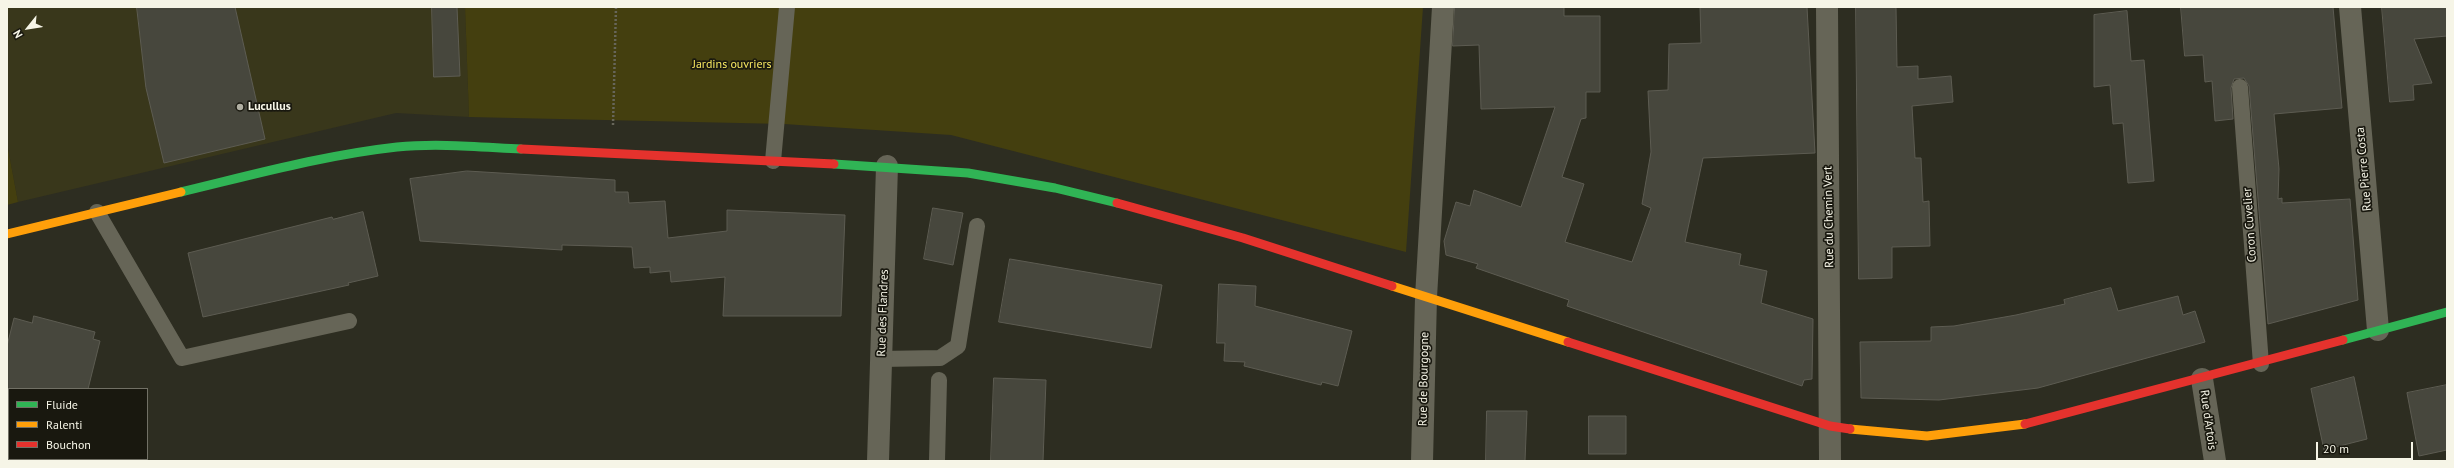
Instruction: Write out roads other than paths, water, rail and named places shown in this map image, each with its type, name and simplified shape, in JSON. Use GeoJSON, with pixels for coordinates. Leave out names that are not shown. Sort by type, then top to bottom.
{"type":"FeatureCollection","features":[{"type":"Feature","properties":{"kind":"main road"},"geometry":{"type":"LineString","coordinates":[[7,234],[328,157],[375,149],[458,146],[887,166],[968,173],[1083,194],[1242,238],[1830,426],[1868,432],[1928,436],[1980,432],[2050,419],[2261,364],[2378,330],[2447,312]]}},
{"type":"Feature","properties":{"kind":"street","name":"Rue de Bourgogne"},"geometry":{"type":"LineString","coordinates":[[1422,461],[1426,297],[1443,7]]}},
{"type":"Feature","properties":{"kind":"street","name":"Rue du Chemin Vert"},"geometry":{"type":"LineString","coordinates":[[1827,7],[1830,461]]}},
{"type":"Feature","properties":{"kind":"street","name":"Rue Pierre Costa"},"geometry":{"type":"LineString","coordinates":[[2350,7],[2378,330]]}},
{"type":"Feature","properties":{"kind":"street","name":"Rue des Flandres"},"geometry":{"type":"LineString","coordinates":[[878,461],[887,166]]}},
{"type":"Feature","properties":{"kind":"street","name":"Rue d'Artois"},"geometry":{"type":"LineString","coordinates":[[2202,379],[2215,461]]}},
{"type":"Feature","properties":{"kind":"lane"},"geometry":{"type":"LineString","coordinates":[[773,161],[787,7]]}},
{"type":"Feature","properties":{"kind":"lane","name":"Coron Cuvelier"},"geometry":{"type":"LineString","coordinates":[[2240,87],[2261,364]]}},
{"type":"Feature","properties":{"kind":"lane"},"geometry":{"type":"LineString","coordinates":[[97,212],[182,358],[349,321]]}},
{"type":"Feature","properties":{"kind":"lane"},"geometry":{"type":"LineString","coordinates":[[881,359],[940,358],[958,346],[977,226]]}},
{"type":"Feature","properties":{"kind":"lane"},"geometry":{"type":"LineString","coordinates":[[937,461],[939,380]]}},
{"type":"Feature","properties":{"kind":"place","name":"Lucullus"},"geometry":{"type":"Point","coordinates":[240,107]}},
{"type":"Feature","properties":{"kind":"park label","name":"Jardins ouvriers"},"geometry":{"type":"Point","coordinates":[732,65]}}]}
